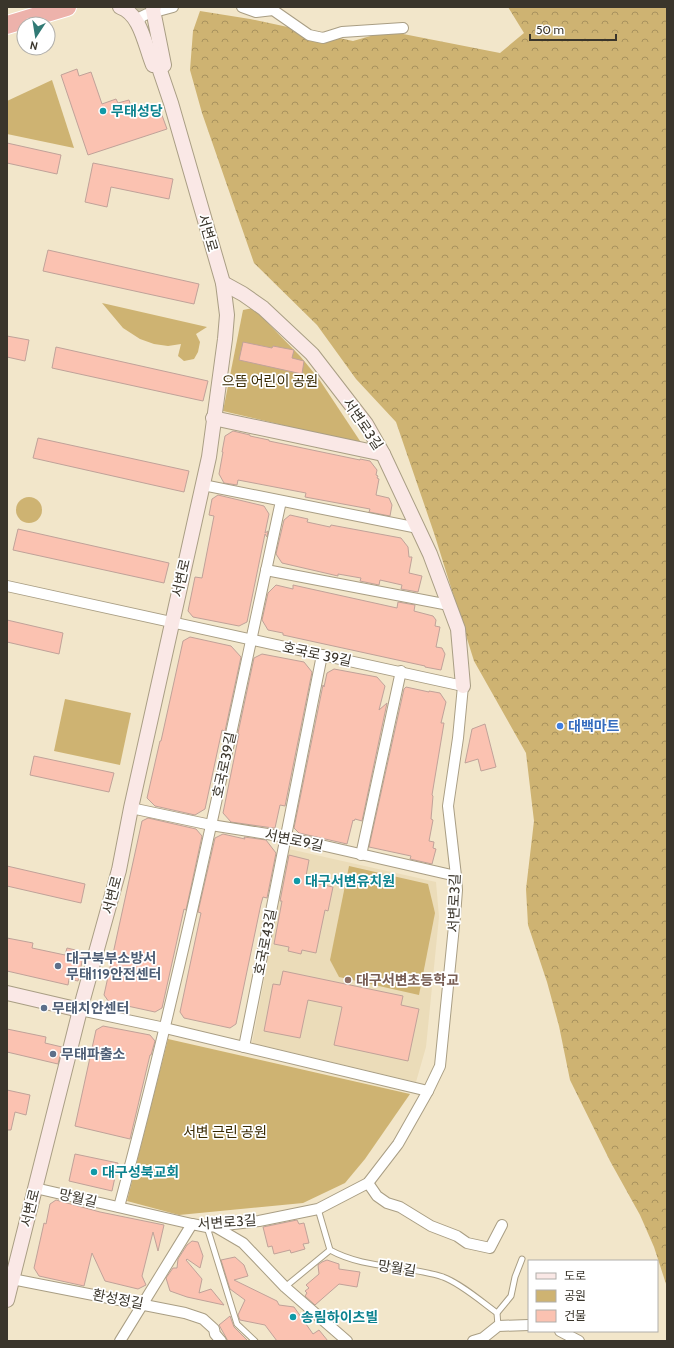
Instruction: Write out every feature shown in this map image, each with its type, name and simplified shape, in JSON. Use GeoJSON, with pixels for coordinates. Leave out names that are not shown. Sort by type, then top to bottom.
{"type":"FeatureCollection","features":[{"type":"Feature","properties":{"kind":"highway"},"geometry":{"type":"LineString","coordinates":[[7,25],[67,7]]}},
{"type":"Feature","properties":{"kind":"street"},"geometry":{"type":"LineString","coordinates":[[120,7],[127,9],[138,24],[149,55],[171,103]]}},
{"type":"Feature","properties":{"kind":"street"},"geometry":{"type":"LineString","coordinates":[[138,24],[141,17],[154,9],[173,7]]}},
{"type":"Feature","properties":{"kind":"street"},"geometry":{"type":"LineString","coordinates":[[242,7],[256,12],[272,10],[309,35],[323,38],[342,32],[403,28]]}},
{"type":"Feature","properties":{"kind":"street"},"geometry":{"type":"LineString","coordinates":[[154,9],[171,103]]}},
{"type":"Feature","properties":{"kind":"street","name":"서변로"},"geometry":{"type":"LineString","coordinates":[[7,1300],[80,1010],[119,870],[171,622],[209,456],[213,418],[225,340],[227,315],[223,283],[171,103],[154,53]]}},
{"type":"Feature","properties":{"kind":"street","name":"서변로3길"},"geometry":{"type":"LineString","coordinates":[[120,1341],[192,1224],[211,1226],[259,1221],[318,1209],[368,1183],[398,1144],[428,1091],[440,1066],[455,916],[457,890],[448,806],[458,738],[463,686],[458,629],[430,554],[383,454],[366,424],[312,354],[263,308],[243,294],[223,283]]}},
{"type":"Feature","properties":{"kind":"street"},"geometry":{"type":"LineString","coordinates":[[213,418],[383,454]]}},
{"type":"Feature","properties":{"kind":"street"},"geometry":{"type":"LineString","coordinates":[[202,485],[418,528]]}},
{"type":"Feature","properties":{"kind":"street","name":"호국로39길"},"geometry":{"type":"LineString","coordinates":[[165,1028],[211,825],[280,501]]}},
{"type":"Feature","properties":{"kind":"street"},"geometry":{"type":"LineString","coordinates":[[266,570],[449,606]]}},
{"type":"Feature","properties":{"kind":"street"},"geometry":{"type":"LineString","coordinates":[[7,586],[171,622]]}},
{"type":"Feature","properties":{"kind":"street","name":"호국로 39길"},"geometry":{"type":"LineString","coordinates":[[171,622],[463,686]]}},
{"type":"Feature","properties":{"kind":"street"},"geometry":{"type":"LineString","coordinates":[[286,837],[322,655]]}},
{"type":"Feature","properties":{"kind":"street"},"geometry":{"type":"LineString","coordinates":[[362,855],[401,672]]}},
{"type":"Feature","properties":{"kind":"street","name":"서변로9길"},"geometry":{"type":"LineString","coordinates":[[131,808],[211,825],[286,837],[456,876]]}},
{"type":"Feature","properties":{"kind":"street","name":"호국로43길"},"geometry":{"type":"LineString","coordinates":[[244,1047],[286,837]]}},
{"type":"Feature","properties":{"kind":"street"},"geometry":{"type":"LineString","coordinates":[[7,993],[165,1028],[428,1091]]}},
{"type":"Feature","properties":{"kind":"street"},"geometry":{"type":"LineString","coordinates":[[118,1207],[165,1028]]}},
{"type":"Feature","properties":{"kind":"street"},"geometry":{"type":"LineString","coordinates":[[368,1183],[377,1196],[387,1203],[400,1208],[431,1226],[457,1236],[468,1243],[490,1248],[502,1225]]}},
{"type":"Feature","properties":{"kind":"street","name":"망월길"},"geometry":{"type":"LineString","coordinates":[[35,1188],[192,1224]]}},
{"type":"Feature","properties":{"kind":"street"},"geometry":{"type":"LineString","coordinates":[[211,1226],[243,1243],[285,1287],[347,1341]]}},
{"type":"Feature","properties":{"kind":"street","name":"환성정길"},"geometry":{"type":"LineString","coordinates":[[12,1279],[185,1313],[203,1319],[214,1329],[216,1339]]}},
{"type":"Feature","properties":{"kind":"street"},"geometry":{"type":"LineString","coordinates":[[473,1341],[483,1338],[498,1326],[528,1325]]}},
{"type":"Feature","properties":{"kind":"street"},"geometry":{"type":"LineString","coordinates":[[562,1332],[579,1341]]}},
{"type":"Feature","properties":{"kind":"lane"},"geometry":{"type":"LineString","coordinates":[[285,1287],[330,1250],[318,1209]]}},
{"type":"Feature","properties":{"kind":"lane"},"geometry":{"type":"LineString","coordinates":[[211,1226],[237,1324],[254,1341]]}},
{"type":"Feature","properties":{"kind":"lane","name":"망월길"},"geometry":{"type":"LineString","coordinates":[[330,1250],[341,1256],[418,1271],[445,1278],[497,1313]]}},
{"type":"Feature","properties":{"kind":"lane"},"geometry":{"type":"LineString","coordinates":[[498,1326],[497,1313],[511,1296],[515,1277],[522,1260]]}},
{"type":"Feature","properties":{"kind":"shaded area","name":"대구서변초등학교"},"geometry":{"type":"Polygon","coordinates":[[[289,849],[436,882],[439,917],[426,1047],[416,1082],[252,1043],[289,849]]]}},
{"type":"Feature","properties":{"kind":"green space"},"geometry":{"type":"Polygon","coordinates":[[[508,7],[667,7],[667,1287],[654,1247],[640,1215],[610,1161],[570,1080],[559,1026],[547,982],[528,925],[526,889],[534,821],[526,753],[474,661],[434,533],[396,422],[356,379],[317,325],[254,263],[202,113],[190,70],[193,31],[200,11],[250,19],[353,41],[388,31],[500,53],[524,33],[508,7]]]}},
{"type":"Feature","properties":{"kind":"green space"},"geometry":{"type":"Polygon","coordinates":[[[52,80],[74,148],[7,134],[7,101],[52,80]]]}},
{"type":"Feature","properties":{"kind":"green space"},"geometry":{"type":"Polygon","coordinates":[[[102,303],[207,327],[196,334],[200,342],[198,352],[194,359],[184,361],[178,356],[181,344],[168,346],[154,344],[140,339],[123,328],[102,303]]]}},
{"type":"Feature","properties":{"kind":"green space","name":"으뜸 어린이 공원"},"geometry":{"type":"Polygon","coordinates":[[[253,308],[300,356],[319,379],[362,444],[223,411],[243,310],[253,308]]]}},
{"type":"Feature","properties":{"kind":"green space"},"geometry":{"type":"Polygon","coordinates":[[[29,497],[39,500],[42,510],[39,520],[29,523],[19,520],[16,510],[19,500],[29,497]]]}},
{"type":"Feature","properties":{"kind":"green space"},"geometry":{"type":"Polygon","coordinates":[[[65,699],[131,713],[120,765],[54,751],[65,699]]]}},
{"type":"Feature","properties":{"kind":"green space"},"geometry":{"type":"Polygon","coordinates":[[[349,866],[428,884],[435,913],[419,995],[339,977],[330,960],[349,866]]]}},
{"type":"Feature","properties":{"kind":"green space","name":"서변 근린 공원"},"geometry":{"type":"Polygon","coordinates":[[[168,1039],[410,1094],[365,1159],[345,1183],[303,1203],[179,1215],[127,1201],[168,1039]]]}},
{"type":"Feature","properties":{"kind":"building","name":"무태성당"},"geometry":{"type":"Polygon","coordinates":[[[77,69],[79,76],[91,72],[102,104],[116,99],[118,103],[129,100],[134,115],[159,107],[167,129],[88,155],[61,75],[77,69]]]}},
{"type":"Feature","properties":{"kind":"building"},"geometry":{"type":"Polygon","coordinates":[[[7,143],[61,155],[57,174],[7,163],[7,143]]]}},
{"type":"Feature","properties":{"kind":"building"},"geometry":{"type":"Polygon","coordinates":[[[93,163],[173,179],[169,199],[111,187],[107,207],[85,202],[93,163]]]}},
{"type":"Feature","properties":{"kind":"building"},"geometry":{"type":"Polygon","coordinates":[[[48,250],[199,284],[194,304],[43,271],[48,250]]]}},
{"type":"Feature","properties":{"kind":"building"},"geometry":{"type":"Polygon","coordinates":[[[7,336],[29,340],[25,361],[7,357],[7,336]]]}},
{"type":"Feature","properties":{"kind":"building"},"geometry":{"type":"Polygon","coordinates":[[[243,342],[272,348],[273,346],[294,350],[292,358],[304,361],[302,374],[239,360],[243,342]]]}},
{"type":"Feature","properties":{"kind":"building"},"geometry":{"type":"Polygon","coordinates":[[[56,347],[208,381],[203,401],[52,368],[56,347]]]}},
{"type":"Feature","properties":{"kind":"building"},"geometry":{"type":"Polygon","coordinates":[[[233,431],[269,441],[370,461],[377,470],[376,475],[379,479],[376,495],[389,498],[392,505],[390,516],[369,512],[370,509],[305,497],[306,493],[238,480],[237,485],[224,483],[219,474],[222,452],[225,436],[233,431]]]}},
{"type":"Feature","properties":{"kind":"building"},"geometry":{"type":"Polygon","coordinates":[[[38,438],[189,471],[184,492],[33,458],[38,438]]]}},
{"type":"Feature","properties":{"kind":"building"},"geometry":{"type":"Polygon","coordinates":[[[218,495],[264,506],[269,514],[265,533],[268,531],[267,537],[265,534],[247,622],[239,626],[193,617],[188,611],[195,577],[202,578],[214,516],[209,515],[212,499],[218,495]]]}},
{"type":"Feature","properties":{"kind":"building"},"geometry":{"type":"Polygon","coordinates":[[[290,515],[308,519],[307,522],[330,527],[331,525],[401,538],[408,547],[409,557],[412,557],[409,573],[422,576],[418,592],[401,589],[402,585],[380,580],[379,585],[360,581],[361,578],[338,574],[338,576],[282,563],[276,554],[284,520],[290,515]]]}},
{"type":"Feature","properties":{"kind":"building"},"geometry":{"type":"Polygon","coordinates":[[[18,529],[169,563],[164,583],[13,550],[18,529]]]}},
{"type":"Feature","properties":{"kind":"building"},"geometry":{"type":"Polygon","coordinates":[[[276,585],[293,589],[293,585],[397,608],[398,602],[415,605],[414,611],[433,616],[436,620],[435,626],[440,627],[436,647],[442,648],[445,654],[441,670],[283,635],[283,633],[268,630],[262,620],[268,593],[276,585]]]}},
{"type":"Feature","properties":{"kind":"building"},"geometry":{"type":"Polygon","coordinates":[[[7,620],[63,633],[59,654],[7,642],[7,620]]]}},
{"type":"Feature","properties":{"kind":"building"},"geometry":{"type":"Polygon","coordinates":[[[190,637],[231,646],[241,657],[225,731],[222,730],[205,809],[195,815],[155,806],[147,798],[183,641],[190,637]]]}},
{"type":"Feature","properties":{"kind":"building"},"geometry":{"type":"Polygon","coordinates":[[[262,654],[304,662],[312,672],[285,806],[280,805],[275,828],[231,822],[223,813],[254,658],[262,654]]]}},
{"type":"Feature","properties":{"kind":"building"},"geometry":{"type":"Polygon","coordinates":[[[334,669],[377,677],[385,686],[379,710],[387,703],[362,821],[355,819],[354,821],[353,820],[347,844],[299,833],[294,828],[323,685],[324,687],[327,673],[334,669]]]}},
{"type":"Feature","properties":{"kind":"building"},"geometry":{"type":"Polygon","coordinates":[[[406,687],[440,693],[446,702],[441,723],[444,723],[432,795],[431,819],[433,820],[429,841],[434,842],[433,848],[436,849],[432,864],[410,859],[411,856],[369,847],[404,689],[406,687]]]}},
{"type":"Feature","properties":{"kind":"building"},"geometry":{"type":"Polygon","coordinates":[[[485,724],[496,767],[481,771],[478,759],[465,763],[472,729],[485,724]]]}},
{"type":"Feature","properties":{"kind":"building"},"geometry":{"type":"Polygon","coordinates":[[[34,756],[114,773],[109,792],[30,775],[34,756]]]}},
{"type":"Feature","properties":{"kind":"building"},"geometry":{"type":"Polygon","coordinates":[[[148,818],[196,829],[202,836],[162,1008],[155,1012],[109,1002],[104,995],[142,821],[148,818]]]}},
{"type":"Feature","properties":{"kind":"building"},"geometry":{"type":"Polygon","coordinates":[[[223,834],[245,839],[244,837],[266,840],[276,853],[267,898],[263,897],[261,904],[236,1024],[230,1028],[184,1018],[180,1012],[201,913],[198,912],[215,838],[223,834]]]}},
{"type":"Feature","properties":{"kind":"building"},"geometry":{"type":"Polygon","coordinates":[[[289,855],[309,860],[306,876],[311,877],[310,882],[333,887],[328,911],[325,910],[316,953],[302,950],[301,954],[288,951],[289,947],[274,944],[282,901],[280,901],[289,855]]]}},
{"type":"Feature","properties":{"kind":"building"},"geometry":{"type":"Polygon","coordinates":[[[7,866],[85,884],[81,903],[7,886],[7,866]]]}},
{"type":"Feature","properties":{"kind":"building"},"geometry":{"type":"Polygon","coordinates":[[[7,938],[33,943],[32,948],[65,955],[67,948],[84,952],[78,981],[69,979],[68,985],[7,971],[7,938]]]}},
{"type":"Feature","properties":{"kind":"building","name":"대구서변초등학교"},"geometry":{"type":"Polygon","coordinates":[[[283,971],[403,996],[401,1005],[419,1009],[408,1061],[334,1045],[342,1007],[308,1000],[300,1038],[264,1031],[273,984],[280,985],[283,971]]]}},
{"type":"Feature","properties":{"kind":"building"},"geometry":{"type":"Polygon","coordinates":[[[103,1026],[150,1035],[155,1041],[150,1055],[130,1139],[75,1126],[96,1030],[103,1026]]]}},
{"type":"Feature","properties":{"kind":"building"},"geometry":{"type":"Polygon","coordinates":[[[7,1029],[46,1037],[45,1043],[62,1047],[58,1064],[7,1052],[7,1029]]]}},
{"type":"Feature","properties":{"kind":"building"},"geometry":{"type":"Polygon","coordinates":[[[7,1090],[30,1095],[26,1115],[15,1112],[11,1130],[7,1130],[7,1090]]]}},
{"type":"Feature","properties":{"kind":"building","name":"대구성북교회"},"geometry":{"type":"Polygon","coordinates":[[[75,1154],[118,1163],[112,1191],[69,1181],[75,1154]]]}},
{"type":"Feature","properties":{"kind":"building"},"geometry":{"type":"Polygon","coordinates":[[[56,1200],[100,1212],[164,1225],[158,1251],[153,1232],[142,1276],[146,1285],[138,1289],[105,1281],[92,1253],[84,1286],[39,1276],[34,1268],[44,1223],[46,1224],[50,1204],[56,1200]]]}},
{"type":"Feature","properties":{"kind":"building"},"geometry":{"type":"Polygon","coordinates":[[[297,1220],[299,1224],[304,1223],[309,1243],[303,1244],[305,1249],[291,1253],[290,1250],[274,1254],[272,1246],[268,1247],[263,1227],[297,1220]]]}},
{"type":"Feature","properties":{"kind":"building"},"geometry":{"type":"Polygon","coordinates":[[[192,1241],[198,1242],[203,1256],[200,1268],[187,1259],[186,1260],[202,1279],[199,1293],[211,1289],[224,1305],[187,1297],[170,1291],[166,1278],[173,1268],[177,1268],[178,1259],[187,1245],[192,1241]]]}},
{"type":"Feature","properties":{"kind":"building"},"geometry":{"type":"Polygon","coordinates":[[[235,1257],[244,1265],[248,1276],[234,1280],[277,1301],[279,1305],[294,1307],[313,1334],[319,1330],[328,1341],[277,1341],[265,1325],[240,1320],[238,1315],[245,1300],[230,1289],[221,1260],[235,1257]]]}},
{"type":"Feature","properties":{"kind":"building"},"geometry":{"type":"Polygon","coordinates":[[[327,1260],[339,1264],[339,1269],[360,1272],[357,1287],[339,1284],[315,1305],[305,1296],[307,1293],[305,1291],[309,1288],[306,1285],[319,1274],[318,1265],[327,1260]]]}},
{"type":"Feature","properties":{"kind":"building"},"geometry":{"type":"Polygon","coordinates":[[[230,1316],[234,1327],[248,1341],[228,1341],[219,1325],[230,1316]]]}},
{"type":"Feature","properties":{"kind":"tunnel"},"geometry":{"type":"LineString","coordinates":[[141,7],[151,43]]}},
{"type":"Feature","properties":{"kind":"place","name":"무태성당"},"geometry":{"type":"Point","coordinates":[103,111]}},
{"type":"Feature","properties":{"kind":"place","name":"대백마트"},"geometry":{"type":"Point","coordinates":[560,726]}},
{"type":"Feature","properties":{"kind":"place","name":"대구서변유치원"},"geometry":{"type":"Point","coordinates":[297,881]}},
{"type":"Feature","properties":{"kind":"place","name":"대구북부소방서 무태119안전센터"},"geometry":{"type":"Point","coordinates":[58,966]}},
{"type":"Feature","properties":{"kind":"place","name":"대구서변초등학교"},"geometry":{"type":"Point","coordinates":[348,980]}},
{"type":"Feature","properties":{"kind":"place","name":"무태치안센터"},"geometry":{"type":"Point","coordinates":[44,1008]}},
{"type":"Feature","properties":{"kind":"place","name":"무태파출소"},"geometry":{"type":"Point","coordinates":[53,1054]}},
{"type":"Feature","properties":{"kind":"place","name":"대구성북교회"},"geometry":{"type":"Point","coordinates":[94,1172]}},
{"type":"Feature","properties":{"kind":"place","name":"송림하이츠빌"},"geometry":{"type":"Point","coordinates":[293,1317]}}]}
